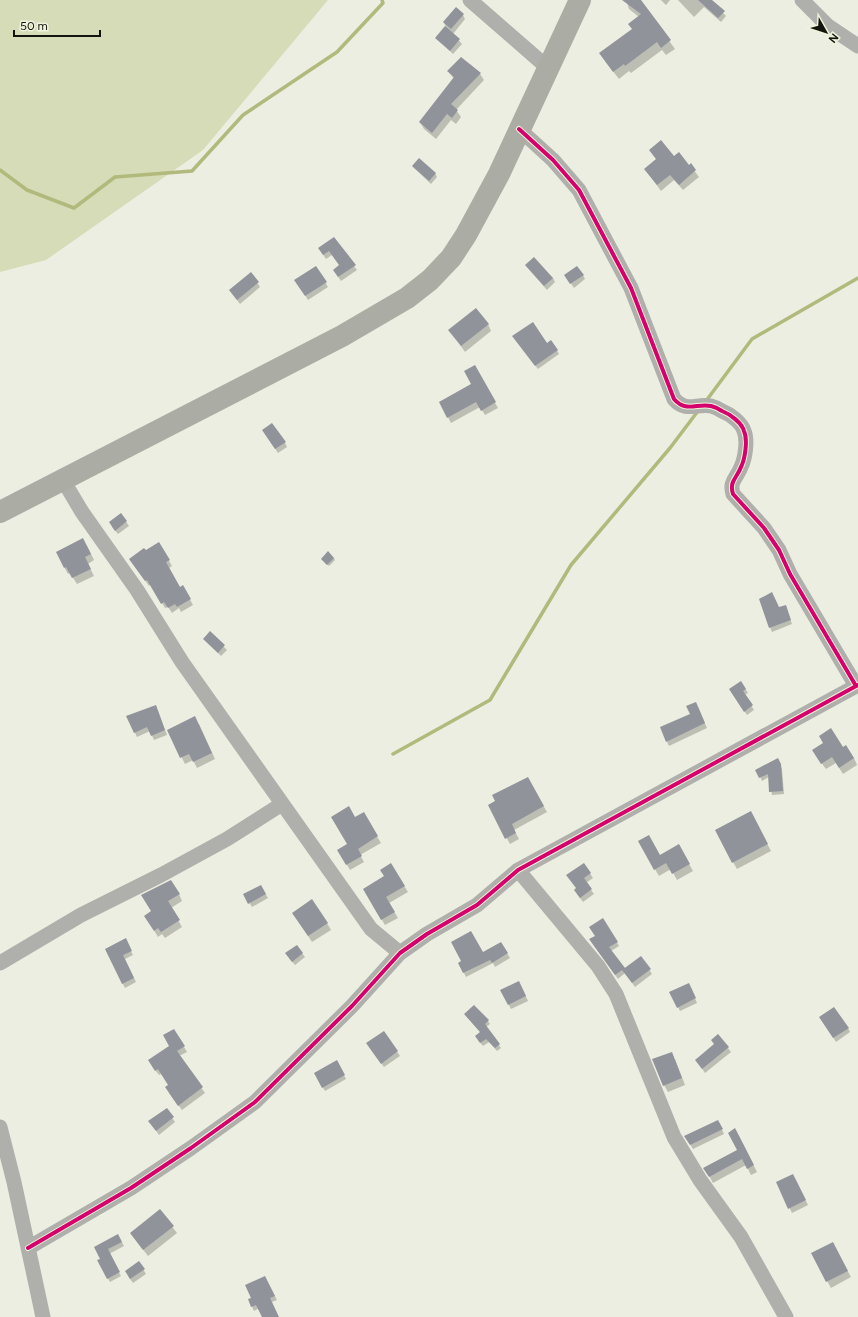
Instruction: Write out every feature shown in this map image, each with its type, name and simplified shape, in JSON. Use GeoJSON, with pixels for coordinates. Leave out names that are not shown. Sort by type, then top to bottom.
{"type":"FeatureCollection","features":[{"type":"Feature","properties":{"kind":"highway"},"geometry":{"type":"LineString","coordinates":[[0,512],[342,336],[407,298],[430,280],[451,258],[499,174],[580,0]]}},
{"type":"Feature","properties":{"kind":"street"},"geometry":{"type":"LineString","coordinates":[[470,0],[548,68]]}},
{"type":"Feature","properties":{"kind":"street"},"geometry":{"type":"LineString","coordinates":[[802,0],[828,26],[858,46]]}},
{"type":"Feature","properties":{"kind":"street"},"geometry":{"type":"LineString","coordinates":[[28,1248],[144,1179],[255,1102],[352,1006],[400,953],[427,934],[477,905],[518,870],[857,685],[790,574],[779,550],[764,528],[733,494],[731,488],[733,479],[741,469],[745,455],[744,431],[729,414],[710,406],[688,408],[679,404],[674,399],[631,288],[579,190],[553,160],[520,129]]}},
{"type":"Feature","properties":{"kind":"street"},"geometry":{"type":"LineString","coordinates":[[63,480],[82,512],[137,590],[182,662],[371,929],[400,953]]}},
{"type":"Feature","properties":{"kind":"street"},"geometry":{"type":"LineString","coordinates":[[0,963],[81,916],[227,839],[282,804]]}},
{"type":"Feature","properties":{"kind":"street"},"geometry":{"type":"LineString","coordinates":[[518,870],[598,966],[616,994],[674,1137],[700,1180],[741,1237],[786,1317]]}},
{"type":"Feature","properties":{"kind":"street"},"geometry":{"type":"LineString","coordinates":[[0,1127],[43,1317]]}},
{"type":"Feature","properties":{"kind":"green space"},"geometry":{"type":"Polygon","coordinates":[[[0,0],[328,0],[203,150],[46,260],[0,272],[0,0]]]}},
{"type":"Feature","properties":{"kind":"building"},"geometry":{"type":"Polygon","coordinates":[[[622,0],[641,0],[671,40],[661,48],[657,42],[625,66],[624,64],[613,72],[599,53],[632,29],[628,24],[641,14],[622,0]]]}},
{"type":"Feature","properties":{"kind":"building"},"geometry":{"type":"Polygon","coordinates":[[[698,0],[712,0],[725,11],[718,18],[698,0]]]}},
{"type":"Feature","properties":{"kind":"building"},"geometry":{"type":"Polygon","coordinates":[[[456,7],[464,14],[451,29],[443,22],[456,7]]]}},
{"type":"Feature","properties":{"kind":"building"},"geometry":{"type":"Polygon","coordinates":[[[445,26],[460,39],[450,51],[435,38],[445,26]]]}},
{"type":"Feature","properties":{"kind":"building"},"geometry":{"type":"Polygon","coordinates":[[[461,57],[481,73],[451,104],[458,110],[452,118],[447,114],[432,133],[419,122],[454,77],[447,71],[461,57]]]}},
{"type":"Feature","properties":{"kind":"building"},"geometry":{"type":"Polygon","coordinates":[[[661,140],[674,156],[679,152],[689,165],[691,163],[696,170],[679,185],[670,175],[657,185],[644,169],[656,159],[649,150],[661,140]]]}},
{"type":"Feature","properties":{"kind":"building"},"geometry":{"type":"Polygon","coordinates":[[[419,158],[436,173],[429,181],[412,166],[419,158]]]}},
{"type":"Feature","properties":{"kind":"building"},"geometry":{"type":"Polygon","coordinates":[[[334,237],[356,265],[338,277],[333,270],[339,265],[329,251],[323,255],[318,248],[334,237]]]}},
{"type":"Feature","properties":{"kind":"building"},"geometry":{"type":"Polygon","coordinates":[[[534,257],[553,278],[544,286],[525,265],[534,257]]]}},
{"type":"Feature","properties":{"kind":"building"},"geometry":{"type":"Polygon","coordinates":[[[316,266],[327,282],[305,296],[294,280],[316,266]]]}},
{"type":"Feature","properties":{"kind":"building"},"geometry":{"type":"Polygon","coordinates":[[[577,266],[584,275],[570,284],[564,275],[577,266]]]}},
{"type":"Feature","properties":{"kind":"building"},"geometry":{"type":"Polygon","coordinates":[[[251,272],[259,282],[237,300],[229,290],[251,272]]]}},
{"type":"Feature","properties":{"kind":"building"},"geometry":{"type":"Polygon","coordinates":[[[476,308],[489,324],[461,346],[448,330],[476,308]]]}},
{"type":"Feature","properties":{"kind":"building"},"geometry":{"type":"Polygon","coordinates":[[[533,322],[547,343],[551,340],[558,350],[535,366],[512,336],[533,322]]]}},
{"type":"Feature","properties":{"kind":"building"},"geometry":{"type":"Polygon","coordinates":[[[475,365],[496,402],[481,411],[476,402],[447,418],[439,402],[471,384],[464,371],[475,365]]]}},
{"type":"Feature","properties":{"kind":"building"},"geometry":{"type":"Polygon","coordinates":[[[272,423],[286,442],[275,449],[262,430],[272,423]]]}},
{"type":"Feature","properties":{"kind":"building"},"geometry":{"type":"Polygon","coordinates":[[[121,513],[127,521],[115,531],[109,522],[121,513]]]}},
{"type":"Feature","properties":{"kind":"building"},"geometry":{"type":"Polygon","coordinates":[[[83,538],[91,554],[85,557],[91,569],[72,578],[66,567],[64,568],[56,552],[83,538]]]}},
{"type":"Feature","properties":{"kind":"building"},"geometry":{"type":"Polygon","coordinates":[[[159,542],[170,560],[166,562],[180,587],[183,585],[191,599],[177,607],[175,604],[168,608],[164,602],[161,604],[147,580],[145,581],[129,559],[144,548],[146,550],[159,542]]]}},
{"type":"Feature","properties":{"kind":"building"},"geometry":{"type":"Polygon","coordinates":[[[328,551],[334,558],[327,565],[321,559],[328,551]]]}},
{"type":"Feature","properties":{"kind":"building"},"geometry":{"type":"Polygon","coordinates":[[[772,592],[779,607],[786,605],[791,620],[769,628],[759,599],[772,592]]]}},
{"type":"Feature","properties":{"kind":"building"},"geometry":{"type":"Polygon","coordinates":[[[210,631],[225,645],[218,653],[203,639],[210,631]]]}},
{"type":"Feature","properties":{"kind":"building"},"geometry":{"type":"Polygon","coordinates":[[[741,681],[746,689],[743,691],[753,705],[744,712],[729,689],[741,681]]]}},
{"type":"Feature","properties":{"kind":"building"},"geometry":{"type":"Polygon","coordinates":[[[696,702],[705,723],[666,742],[660,727],[690,714],[686,706],[696,702]]]}},
{"type":"Feature","properties":{"kind":"building"},"geometry":{"type":"Polygon","coordinates":[[[156,705],[165,730],[151,736],[147,727],[134,733],[126,716],[156,705]]]}},
{"type":"Feature","properties":{"kind":"building"},"geometry":{"type":"Polygon","coordinates":[[[195,716],[212,753],[193,762],[189,754],[180,758],[167,730],[195,716]]]}},
{"type":"Feature","properties":{"kind":"building"},"geometry":{"type":"Polygon","coordinates":[[[831,728],[843,747],[846,745],[854,758],[839,768],[832,757],[821,764],[812,750],[823,743],[819,736],[831,728]]]}},
{"type":"Feature","properties":{"kind":"building"},"geometry":{"type":"Polygon","coordinates":[[[778,758],[781,764],[783,791],[769,792],[768,774],[759,778],[755,770],[778,758]]]}},
{"type":"Feature","properties":{"kind":"building"},"geometry":{"type":"Polygon","coordinates":[[[528,777],[544,806],[512,824],[516,833],[505,839],[488,805],[495,801],[492,795],[528,777]]]}},
{"type":"Feature","properties":{"kind":"building"},"geometry":{"type":"Polygon","coordinates":[[[349,806],[355,817],[364,812],[378,836],[358,849],[362,856],[346,865],[337,850],[347,844],[331,817],[349,806]]]}},
{"type":"Feature","properties":{"kind":"building"},"geometry":{"type":"Polygon","coordinates":[[[751,811],[768,844],[732,863],[715,830],[751,811]]]}},
{"type":"Feature","properties":{"kind":"building"},"geometry":{"type":"Polygon","coordinates":[[[649,835],[660,855],[679,844],[690,864],[672,874],[666,863],[654,870],[638,841],[649,835]]]}},
{"type":"Feature","properties":{"kind":"building"},"geometry":{"type":"Polygon","coordinates":[[[391,863],[405,886],[386,897],[395,912],[381,920],[363,889],[384,876],[380,870],[391,863]]]}},
{"type":"Feature","properties":{"kind":"building"},"geometry":{"type":"Polygon","coordinates":[[[584,863],[591,873],[584,878],[592,889],[580,898],[574,890],[576,888],[566,875],[584,863]]]}},
{"type":"Feature","properties":{"kind":"building"},"geometry":{"type":"Polygon","coordinates":[[[171,880],[180,894],[168,901],[180,920],[161,932],[158,928],[154,931],[144,916],[151,911],[141,895],[171,880]]]}},
{"type":"Feature","properties":{"kind":"building"},"geometry":{"type":"Polygon","coordinates":[[[261,885],[266,894],[248,904],[243,894],[261,885]]]}},
{"type":"Feature","properties":{"kind":"building"},"geometry":{"type":"Polygon","coordinates":[[[312,899],[328,923],[308,936],[292,913],[312,899]]]}},
{"type":"Feature","properties":{"kind":"building"},"geometry":{"type":"Polygon","coordinates":[[[603,918],[618,942],[609,947],[625,968],[615,975],[589,939],[595,936],[589,927],[603,918]]]}},
{"type":"Feature","properties":{"kind":"building"},"geometry":{"type":"Polygon","coordinates":[[[471,931],[483,952],[501,942],[508,953],[492,963],[490,960],[463,973],[458,963],[461,961],[451,942],[471,931]]]}},
{"type":"Feature","properties":{"kind":"building"},"geometry":{"type":"Polygon","coordinates":[[[126,938],[132,951],[123,955],[134,978],[122,984],[105,949],[126,938]]]}},
{"type":"Feature","properties":{"kind":"building"},"geometry":{"type":"Polygon","coordinates":[[[297,945],[303,953],[292,962],[285,953],[297,945]]]}},
{"type":"Feature","properties":{"kind":"building"},"geometry":{"type":"Polygon","coordinates":[[[641,956],[651,969],[632,983],[622,970],[641,956]]]}},
{"type":"Feature","properties":{"kind":"building"},"geometry":{"type":"Polygon","coordinates":[[[519,981],[526,996],[508,1005],[500,990],[519,981]]]}},
{"type":"Feature","properties":{"kind":"building"},"geometry":{"type":"Polygon","coordinates":[[[689,983],[696,998],[677,1008],[669,992],[689,983]]]}},
{"type":"Feature","properties":{"kind":"building"},"geometry":{"type":"Polygon","coordinates":[[[474,1005],[489,1020],[485,1024],[500,1044],[495,1048],[486,1039],[480,1043],[475,1036],[480,1032],[464,1014],[474,1005]]]}},
{"type":"Feature","properties":{"kind":"building"},"geometry":{"type":"Polygon","coordinates":[[[834,1007],[849,1028],[833,1038],[819,1017],[834,1007]]]}},
{"type":"Feature","properties":{"kind":"building"},"geometry":{"type":"Polygon","coordinates":[[[174,1029],[185,1046],[177,1051],[203,1087],[178,1106],[165,1087],[168,1085],[158,1069],[155,1071],[148,1060],[169,1046],[163,1035],[174,1029]]]}},
{"type":"Feature","properties":{"kind":"building"},"geometry":{"type":"Polygon","coordinates":[[[384,1031],[398,1051],[381,1064],[366,1043],[384,1031]]]}},
{"type":"Feature","properties":{"kind":"building"},"geometry":{"type":"Polygon","coordinates":[[[718,1034],[729,1047],[702,1069],[695,1060],[714,1044],[711,1040],[718,1034]]]}},
{"type":"Feature","properties":{"kind":"building"},"geometry":{"type":"Polygon","coordinates":[[[672,1052],[682,1078],[663,1086],[652,1059],[672,1052]]]}},
{"type":"Feature","properties":{"kind":"building"},"geometry":{"type":"Polygon","coordinates":[[[337,1060],[345,1075],[322,1088],[314,1073],[337,1060]]]}},
{"type":"Feature","properties":{"kind":"building"},"geometry":{"type":"Polygon","coordinates":[[[167,1108],[174,1117],[156,1131],[148,1121],[167,1108]]]}},
{"type":"Feature","properties":{"kind":"building"},"geometry":{"type":"Polygon","coordinates":[[[718,1120],[723,1129],[690,1145],[684,1136],[718,1120]]]}},
{"type":"Feature","properties":{"kind":"building"},"geometry":{"type":"Polygon","coordinates":[[[735,1128],[754,1165],[747,1169],[742,1159],[709,1177],[703,1168],[737,1150],[728,1133],[735,1128]]]}},
{"type":"Feature","properties":{"kind":"building"},"geometry":{"type":"Polygon","coordinates":[[[793,1174],[806,1200],[788,1209],[776,1182],[793,1174]]]}},
{"type":"Feature","properties":{"kind":"building"},"geometry":{"type":"Polygon","coordinates":[[[160,1209],[174,1226],[143,1250],[130,1233],[160,1209]]]}},
{"type":"Feature","properties":{"kind":"building"},"geometry":{"type":"Polygon","coordinates":[[[118,1234],[122,1242],[108,1249],[120,1272],[107,1279],[97,1260],[100,1259],[94,1247],[118,1234]]]}},
{"type":"Feature","properties":{"kind":"building"},"geometry":{"type":"Polygon","coordinates":[[[833,1242],[848,1271],[826,1282],[811,1253],[833,1242]]]}},
{"type":"Feature","properties":{"kind":"building"},"geometry":{"type":"Polygon","coordinates":[[[139,1261],[145,1269],[130,1279],[125,1271],[139,1261]]]}},
{"type":"Feature","properties":{"kind":"building"},"geometry":{"type":"Polygon","coordinates":[[[265,1276],[275,1296],[270,1298],[279,1317],[262,1317],[256,1305],[251,1307],[248,1299],[251,1298],[245,1285],[265,1276]]]}},
{"type":"Feature","properties":{"kind":"waterway"},"geometry":{"type":"LineString","coordinates":[[0,170],[27,190],[74,208],[115,177],[192,171],[243,115],[337,52],[383,3],[382,0]]}},
{"type":"Feature","properties":{"kind":"waterway"},"geometry":{"type":"LineString","coordinates":[[706,401],[752,339],[858,278]]}},
{"type":"Feature","properties":{"kind":"waterway"},"geometry":{"type":"LineString","coordinates":[[393,754],[490,700],[571,565],[670,448],[698,411]]}},
{"type":"Feature","properties":{"kind":"cycle path"},"geometry":{"type":"LineString","coordinates":[[519,129],[553,160],[579,190],[631,288],[674,399],[678,403],[687,407],[706,405],[715,407],[732,417],[743,428],[746,439],[745,454],[732,486],[733,494],[764,528],[779,550],[790,574],[856,686]]}},
{"type":"Feature","properties":{"kind":"cycle path"},"geometry":{"type":"LineString","coordinates":[[28,1248],[131,1188],[191,1148],[255,1102],[352,1006],[400,953],[427,934],[477,905],[518,870],[858,685]]}}]}
